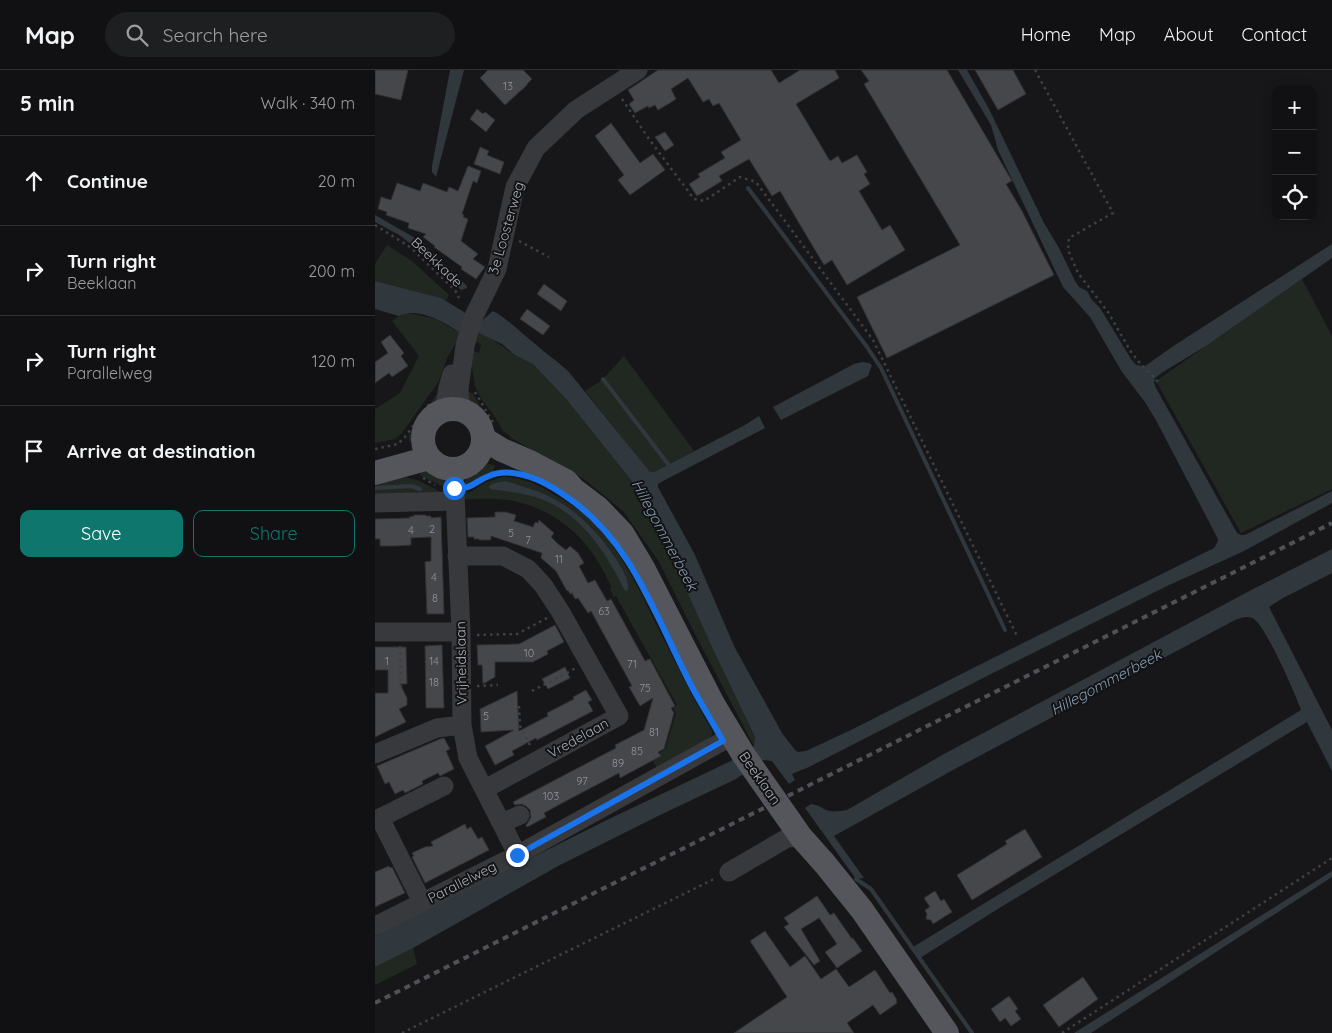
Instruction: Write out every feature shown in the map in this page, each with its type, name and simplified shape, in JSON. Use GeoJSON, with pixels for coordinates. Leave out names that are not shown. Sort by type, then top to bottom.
{"type":"FeatureCollection","features":[{"type":"Feature","properties":{"kind":"main road"},"geometry":{"type":"LineString","coordinates":[[375,458],[402,450],[419,453],[441,467],[454,487],[468,466],[488,450],[482,429],[477,420],[470,414],[445,407],[429,421],[424,431],[419,453]]}},
{"type":"Feature","properties":{"kind":"main road","name":"Beeklaan"},"geometry":{"type":"LineString","coordinates":[[488,450],[499,460],[573,489],[598,508],[623,533],[713,704],[742,753],[801,837],[862,910],[947,1033]]}},
{"type":"Feature","properties":{"kind":"main road"},"geometry":{"type":"LineString","coordinates":[[375,473],[419,453]]}},
{"type":"Feature","properties":{"kind":"street","name":"3e Loosterweg"},"geometry":{"type":"LineString","coordinates":[[445,407],[459,389],[470,332],[497,269],[515,187],[536,148],[576,110],[638,70]]}},
{"type":"Feature","properties":{"kind":"street"},"geometry":{"type":"LineString","coordinates":[[375,503],[454,487]]}},
{"type":"Feature","properties":{"kind":"street","name":"Vrijheidslaan"},"geometry":{"type":"LineString","coordinates":[[454,487],[461,634],[462,726],[469,758],[513,846]]}},
{"type":"Feature","properties":{"kind":"street","name":"Vredelaan"},"geometry":{"type":"LineString","coordinates":[[457,556],[503,556],[528,569],[543,585],[560,611],[619,716],[485,790]]}},
{"type":"Feature","properties":{"kind":"street"},"geometry":{"type":"LineString","coordinates":[[375,632],[461,634]]}},
{"type":"Feature","properties":{"kind":"street"},"geometry":{"type":"LineString","coordinates":[[375,754],[437,728],[462,726]]}},
{"type":"Feature","properties":{"kind":"street","name":"Parallelweg"},"geometry":{"type":"LineString","coordinates":[[375,926],[517,855],[742,753]]}},
{"type":"Feature","properties":{"kind":"street"},"geometry":{"type":"LineString","coordinates":[[421,902],[377,819],[444,786]]}},
{"type":"Feature","properties":{"kind":"street"},"geometry":{"type":"LineString","coordinates":[[502,823],[520,815]]}},
{"type":"Feature","properties":{"kind":"street"},"geometry":{"type":"LineString","coordinates":[[729,872],[787,838],[801,837]]}},
{"type":"Feature","properties":{"kind":"path"},"geometry":{"type":"LineString","coordinates":[[1035,70],[1113,213],[1069,238],[1069,250],[1078,273],[1108,312],[1131,352],[1159,382]]}},
{"type":"Feature","properties":{"kind":"path"},"geometry":{"type":"LineString","coordinates":[[613,86],[693,199],[705,201],[740,178],[756,182],[873,340],[1018,638]]}},
{"type":"Feature","properties":{"kind":"path","name":"Beekkade"},"geometry":{"type":"LineString","coordinates":[[375,225],[410,247],[455,290],[459,298]]}},
{"type":"Feature","properties":{"kind":"path"},"geometry":{"type":"LineString","coordinates":[[505,234],[549,257]]}},
{"type":"Feature","properties":{"kind":"path"},"geometry":{"type":"LineString","coordinates":[[375,449],[398,444],[419,453],[443,489],[454,487],[463,489],[487,477],[488,450],[474,389]]}},
{"type":"Feature","properties":{"kind":"path"},"geometry":{"type":"LineString","coordinates":[[419,453],[445,407]]}},
{"type":"Feature","properties":{"kind":"path"},"geometry":{"type":"LineString","coordinates":[[488,450],[512,473]]}},
{"type":"Feature","properties":{"kind":"path"},"geometry":{"type":"LineString","coordinates":[[461,634],[517,634],[560,611]]}},
{"type":"Feature","properties":{"kind":"path"},"geometry":{"type":"LineString","coordinates":[[400,632],[401,687]]}},
{"type":"Feature","properties":{"kind":"path"},"geometry":{"type":"LineString","coordinates":[[532,691],[588,661]]}},
{"type":"Feature","properties":{"kind":"path"},"geometry":{"type":"LineString","coordinates":[[462,686],[498,685]]}},
{"type":"Feature","properties":{"kind":"path"},"geometry":{"type":"LineString","coordinates":[[519,706],[519,726],[538,760]]}},
{"type":"Feature","properties":{"kind":"path"},"geometry":{"type":"LineString","coordinates":[[1062,1033],[1332,858]]}},
{"type":"Feature","properties":{"kind":"path"},"geometry":{"type":"LineString","coordinates":[[402,1033],[729,872]]}},
{"type":"Feature","properties":{"kind":"shaded area"},"geometry":{"type":"Polygon","coordinates":[[[387,245],[412,261],[449,295],[446,301],[441,298],[375,281],[375,264],[387,245]]]}},
{"type":"Feature","properties":{"kind":"shaded area"},"geometry":{"type":"Polygon","coordinates":[[[1302,279],[1332,336],[1332,489],[1241,533],[1156,381],[1302,279]]]}},
{"type":"Feature","properties":{"kind":"shaded area"},"geometry":{"type":"Polygon","coordinates":[[[405,312],[436,319],[458,332],[464,327],[447,358],[439,381],[402,433],[395,439],[375,443],[375,409],[400,393],[419,356],[392,321],[405,312]]]}},
{"type":"Feature","properties":{"kind":"shaded area"},"geometry":{"type":"Polygon","coordinates":[[[479,333],[533,364],[567,400],[635,485],[671,547],[683,583],[755,737],[754,746],[658,560],[623,511],[584,479],[511,438],[503,431],[482,400],[475,386],[471,362],[471,350],[479,353],[481,344],[476,342],[479,333]]]}},
{"type":"Feature","properties":{"kind":"shaded area"},"geometry":{"type":"Polygon","coordinates":[[[624,356],[694,451],[654,472],[650,472],[647,469],[585,391],[603,379],[624,356]]]}},
{"type":"Feature","properties":{"kind":"shaded area"},"geometry":{"type":"Polygon","coordinates":[[[464,391],[473,394],[498,436],[491,436],[482,419],[469,404],[464,391]]]}},
{"type":"Feature","properties":{"kind":"shaded area"},"geometry":{"type":"Polygon","coordinates":[[[437,394],[436,408],[424,419],[409,443],[409,435],[437,394]]]}},
{"type":"Feature","properties":{"kind":"shaded area"},"geometry":{"type":"Polygon","coordinates":[[[488,464],[495,465],[493,472],[470,485],[463,486],[472,472],[488,464]]]}},
{"type":"Feature","properties":{"kind":"shaded area"},"geometry":{"type":"Polygon","coordinates":[[[417,466],[435,471],[442,477],[447,487],[421,476],[417,466]]]}},
{"type":"Feature","properties":{"kind":"shaded area"},"geometry":{"type":"Polygon","coordinates":[[[407,477],[441,492],[375,494],[375,482],[407,477]]]}},
{"type":"Feature","properties":{"kind":"shaded area"},"geometry":{"type":"Polygon","coordinates":[[[502,477],[521,479],[545,489],[566,501],[589,519],[611,544],[637,586],[712,731],[712,735],[706,742],[658,770],[653,761],[661,756],[659,753],[665,750],[676,713],[673,708],[677,705],[616,596],[614,597],[610,589],[611,586],[600,565],[591,551],[571,529],[542,510],[520,502],[503,499],[462,499],[462,493],[471,492],[484,483],[502,477]]]}},
{"type":"Feature","properties":{"kind":"shaded area"},"geometry":{"type":"Polygon","coordinates":[[[413,948],[417,964],[375,985],[375,967],[413,948]]]}},
{"type":"Feature","properties":{"kind":"water"},"geometry":{"type":"Polygon","coordinates":[[[450,70],[464,70],[436,177],[432,172],[432,166],[450,70]]]}},
{"type":"Feature","properties":{"kind":"water","name":"Hillegommerbeek"},"geometry":{"type":"Polygon","coordinates":[[[958,70],[967,70],[989,109],[1044,223],[1075,281],[1079,287],[1087,291],[1100,308],[1136,365],[1145,366],[1332,244],[1332,258],[1206,346],[1163,372],[1155,378],[1154,383],[1237,533],[1245,535],[1332,491],[1332,503],[1242,552],[1167,586],[792,774],[795,780],[789,784],[772,761],[763,760],[736,779],[560,865],[413,948],[375,967],[375,936],[609,819],[731,761],[754,746],[755,737],[683,583],[671,547],[635,485],[567,400],[533,364],[515,355],[502,344],[479,333],[478,330],[465,326],[458,332],[438,320],[421,314],[413,313],[399,316],[375,309],[375,281],[441,298],[464,312],[466,317],[480,322],[493,311],[504,318],[568,371],[650,472],[654,472],[759,416],[765,428],[663,481],[658,484],[658,487],[695,555],[734,646],[782,733],[798,752],[806,751],[853,729],[1214,548],[1218,539],[1157,422],[1145,402],[1122,372],[1090,317],[1063,287],[998,150],[991,125],[958,70]]]}},
{"type":"Feature","properties":{"kind":"water"},"geometry":{"type":"Polygon","coordinates":[[[375,215],[422,242],[467,288],[461,290],[401,236],[375,222],[375,215]]]}},
{"type":"Feature","properties":{"kind":"water"},"geometry":{"type":"Polygon","coordinates":[[[862,362],[872,365],[868,376],[781,420],[773,407],[854,364],[862,362]]]}},
{"type":"Feature","properties":{"kind":"water"},"geometry":{"type":"Polygon","coordinates":[[[506,481],[551,497],[583,519],[601,538],[623,570],[628,590],[625,591],[609,562],[589,534],[565,512],[551,503],[535,497],[490,489],[489,486],[495,483],[506,481]]]}},
{"type":"Feature","properties":{"kind":"water","name":"Hillegommerbeek"},"geometry":{"type":"Polygon","coordinates":[[[1332,549],[1332,573],[1269,607],[1332,730],[1332,771],[1307,722],[920,958],[913,947],[1301,710],[1287,676],[1266,634],[1254,619],[1247,617],[1235,620],[953,770],[834,836],[864,878],[856,879],[805,808],[811,804],[829,811],[847,810],[944,754],[1332,549]]]}},
{"type":"Feature","properties":{"kind":"water"},"geometry":{"type":"Polygon","coordinates":[[[1332,871],[1332,877],[1091,1033],[1074,1033],[1332,871]]]}},
{"type":"Feature","properties":{"kind":"building"},"geometry":{"type":"Polygon","coordinates":[[[375,70],[408,70],[401,100],[375,94],[375,70]]]}},
{"type":"Feature","properties":{"kind":"building"},"geometry":{"type":"Polygon","coordinates":[[[488,70],[523,70],[532,79],[505,105],[480,78],[488,70]]]}},
{"type":"Feature","properties":{"kind":"building"},"geometry":{"type":"Polygon","coordinates":[[[658,70],[771,70],[779,83],[800,70],[835,70],[839,78],[796,104],[830,161],[838,156],[842,163],[857,155],[867,172],[864,174],[870,184],[859,191],[882,230],[890,225],[905,250],[847,285],[832,260],[824,265],[780,191],[772,196],[749,159],[719,176],[722,181],[697,196],[689,184],[700,177],[698,174],[725,158],[721,152],[741,140],[719,103],[713,106],[709,99],[703,102],[688,78],[671,89],[676,99],[670,103],[658,110],[655,105],[649,108],[648,106],[635,113],[629,104],[634,100],[628,90],[658,70]]]}},
{"type":"Feature","properties":{"kind":"building"},"geometry":{"type":"Polygon","coordinates":[[[861,70],[947,70],[1012,181],[1006,184],[1022,211],[1054,275],[887,358],[857,297],[960,245],[864,84],[869,81],[861,70]]]}},
{"type":"Feature","properties":{"kind":"building"},"geometry":{"type":"Polygon","coordinates":[[[975,70],[1013,70],[1026,94],[998,110],[975,70]]]}},
{"type":"Feature","properties":{"kind":"building"},"geometry":{"type":"Polygon","coordinates":[[[477,109],[483,114],[485,112],[495,120],[486,132],[470,119],[477,109]]]}},
{"type":"Feature","properties":{"kind":"building"},"geometry":{"type":"Polygon","coordinates":[[[611,123],[640,163],[653,154],[665,170],[630,195],[618,180],[624,175],[595,136],[611,123]]]}},
{"type":"Feature","properties":{"kind":"building"},"geometry":{"type":"Polygon","coordinates":[[[665,132],[674,145],[665,151],[655,137],[665,132]]]}},
{"type":"Feature","properties":{"kind":"building"},"geometry":{"type":"Polygon","coordinates":[[[480,147],[489,151],[487,155],[504,162],[500,174],[474,164],[480,147]]]}},
{"type":"Feature","properties":{"kind":"building"},"geometry":{"type":"Polygon","coordinates":[[[468,166],[481,171],[477,183],[473,181],[462,214],[464,215],[463,217],[468,219],[461,241],[478,254],[473,259],[485,267],[476,279],[434,247],[423,237],[426,234],[408,228],[409,223],[386,215],[387,212],[378,209],[381,197],[391,200],[397,183],[420,191],[423,183],[447,192],[449,187],[458,191],[468,166]]]}},
{"type":"Feature","properties":{"kind":"building"},"geometry":{"type":"Polygon","coordinates":[[[544,284],[567,301],[561,311],[537,294],[544,284]]]}},
{"type":"Feature","properties":{"kind":"building"},"geometry":{"type":"Polygon","coordinates":[[[527,309],[550,326],[543,335],[520,319],[527,309]]]}},
{"type":"Feature","properties":{"kind":"building"},"geometry":{"type":"Polygon","coordinates":[[[390,335],[404,353],[401,356],[408,366],[392,377],[389,373],[375,383],[375,362],[388,353],[381,342],[390,335]]]}},
{"type":"Feature","properties":{"kind":"building"},"geometry":{"type":"Polygon","coordinates":[[[495,512],[506,512],[516,515],[514,521],[533,527],[535,522],[538,523],[539,520],[554,533],[551,537],[558,544],[566,550],[570,546],[578,553],[584,563],[579,566],[588,583],[595,580],[607,601],[611,599],[645,661],[650,659],[675,706],[671,708],[674,713],[664,749],[658,752],[661,756],[620,778],[619,773],[566,801],[544,813],[546,817],[527,827],[526,825],[531,817],[530,810],[526,806],[521,804],[515,805],[513,802],[616,748],[615,745],[644,730],[653,698],[640,706],[629,687],[632,686],[591,611],[588,613],[578,598],[575,599],[572,593],[570,594],[567,591],[556,571],[541,558],[542,553],[491,536],[491,540],[479,540],[474,539],[474,537],[468,537],[467,518],[495,517],[495,512]]]}},
{"type":"Feature","properties":{"kind":"building"},"geometry":{"type":"Polygon","coordinates":[[[414,515],[426,515],[431,516],[431,518],[441,517],[444,614],[427,614],[425,562],[431,561],[431,537],[411,538],[411,545],[396,546],[380,546],[380,539],[375,539],[375,519],[410,518],[414,515]]]}},
{"type":"Feature","properties":{"kind":"building"},"geometry":{"type":"Polygon","coordinates":[[[555,625],[564,642],[547,651],[548,654],[533,662],[495,662],[495,677],[483,684],[482,665],[478,665],[477,645],[519,644],[555,625]]]}},
{"type":"Feature","properties":{"kind":"building"},"geometry":{"type":"Polygon","coordinates":[[[442,645],[444,708],[426,708],[425,646],[442,645]]]}},
{"type":"Feature","properties":{"kind":"building"},"geometry":{"type":"Polygon","coordinates":[[[375,647],[406,647],[407,684],[400,684],[407,698],[407,705],[399,709],[406,722],[375,737],[375,693],[388,693],[388,670],[375,670],[375,647]]]}},
{"type":"Feature","properties":{"kind":"building"},"geometry":{"type":"Polygon","coordinates":[[[565,667],[570,678],[548,689],[542,679],[565,667]]]}},
{"type":"Feature","properties":{"kind":"building"},"geometry":{"type":"Polygon","coordinates":[[[586,690],[592,700],[588,702],[593,711],[512,751],[514,755],[495,765],[485,746],[514,730],[481,732],[480,709],[517,691],[519,731],[548,716],[547,713],[574,699],[573,697],[586,690]]]}},
{"type":"Feature","properties":{"kind":"building"},"geometry":{"type":"Polygon","coordinates":[[[444,738],[450,749],[446,751],[454,769],[440,776],[438,773],[422,781],[423,784],[405,793],[403,790],[395,794],[389,782],[385,784],[377,766],[444,738]]]}},
{"type":"Feature","properties":{"kind":"building"},"geometry":{"type":"Polygon","coordinates":[[[465,824],[467,829],[471,827],[478,839],[482,837],[489,850],[425,883],[412,857],[414,856],[412,853],[425,847],[433,846],[431,842],[465,824]]]}},
{"type":"Feature","properties":{"kind":"building"},"geometry":{"type":"Polygon","coordinates":[[[1025,829],[1042,857],[972,900],[957,875],[1007,844],[1005,841],[1025,829]]]}},
{"type":"Feature","properties":{"kind":"building"},"geometry":{"type":"Polygon","coordinates":[[[389,866],[390,868],[392,867],[405,893],[375,907],[375,872],[389,866]]]}},
{"type":"Feature","properties":{"kind":"building"},"geometry":{"type":"Polygon","coordinates":[[[935,891],[941,901],[944,899],[952,912],[933,924],[931,920],[926,919],[927,914],[925,910],[930,907],[924,898],[935,891]]]}},
{"type":"Feature","properties":{"kind":"building"},"geometry":{"type":"Polygon","coordinates":[[[817,896],[830,915],[834,913],[862,951],[837,968],[825,952],[837,944],[819,918],[801,929],[820,961],[814,965],[784,927],[789,924],[784,918],[817,896]]]}},
{"type":"Feature","properties":{"kind":"building"},"geometry":{"type":"Polygon","coordinates":[[[765,931],[790,967],[805,956],[821,979],[836,969],[849,987],[875,970],[890,993],[892,992],[897,1003],[880,1015],[873,1005],[847,1023],[854,1033],[734,1033],[787,997],[750,941],[765,931]]]}},
{"type":"Feature","properties":{"kind":"building"},"geometry":{"type":"Polygon","coordinates":[[[1083,977],[1098,999],[1059,1027],[1043,1005],[1083,977]]]}},
{"type":"Feature","properties":{"kind":"building"},"geometry":{"type":"Polygon","coordinates":[[[1009,996],[1018,1009],[1015,1011],[1021,1019],[1011,1026],[1005,1018],[1000,1022],[991,1009],[1009,996]]]}},
{"type":"Feature","properties":{"kind":"waterway"},"geometry":{"type":"LineString","coordinates":[[748,188],[881,368],[1005,630]]}},
{"type":"Feature","properties":{"kind":"waterway"},"geometry":{"type":"LineString","coordinates":[[603,379],[668,464]]}},
{"type":"Feature","properties":{"kind":"waterway"},"geometry":{"type":"LineString","coordinates":[[375,488],[411,486],[420,489]]}},
{"type":"Feature","properties":{"kind":"waterway"},"geometry":{"type":"LineString","coordinates":[[856,879],[871,889],[972,1033]]}},
{"type":"Feature","properties":{"kind":"railway"},"geometry":{"type":"LineString","coordinates":[[375,1003],[1332,523]]}},
{"type":"Feature","properties":{"kind":"route"},"geometry":{"type":"LineString","coordinates":[[454,488],[463,489],[470,487],[494,474],[520,474],[559,491],[582,507],[598,522],[625,556],[639,580],[691,686],[723,741],[517,855]]}}]}
